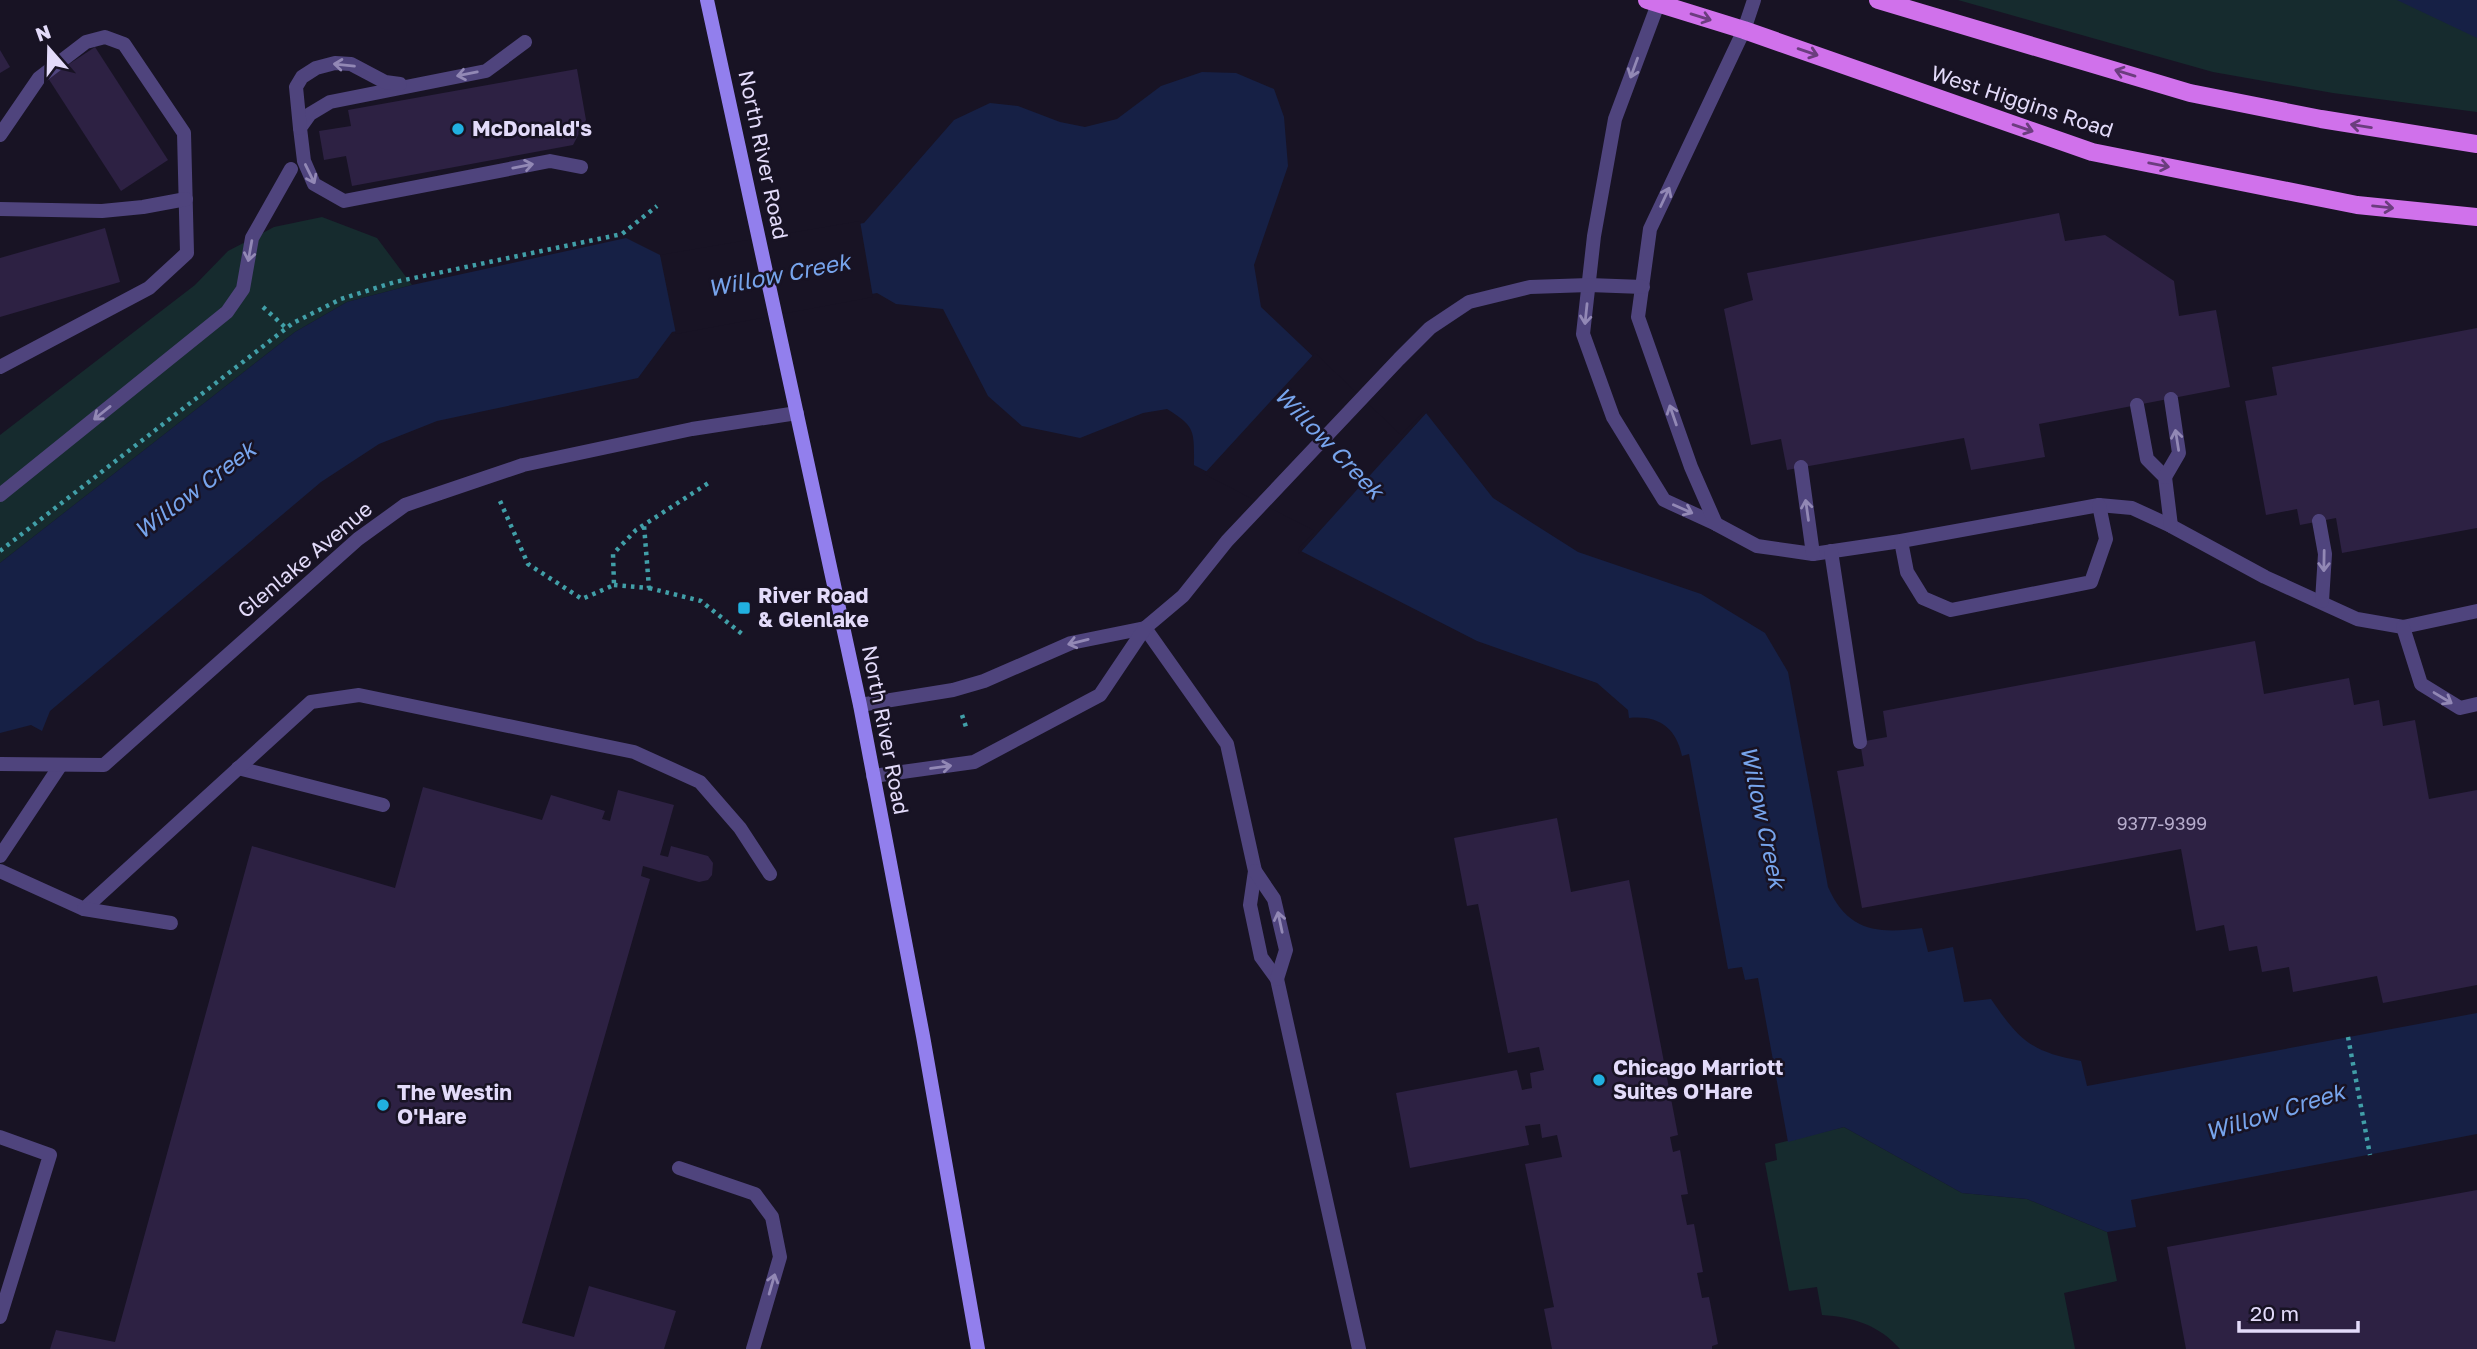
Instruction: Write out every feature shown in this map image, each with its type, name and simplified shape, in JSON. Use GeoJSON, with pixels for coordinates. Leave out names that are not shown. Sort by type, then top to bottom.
{"type":"FeatureCollection","features":[{"type":"Feature","properties":{"kind":"main road","name":"North River Road"},"geometry":{"type":"LineString","coordinates":[[707,0],[860,705],[921,1023],[978,1349]]}},
{"type":"Feature","properties":{"kind":"main road"},"geometry":{"type":"LineString","coordinates":[[1878,0],[2190,93],[2321,119],[2477,144]]}},
{"type":"Feature","properties":{"kind":"main road","name":"West Higgins Road"},"geometry":{"type":"LineString","coordinates":[[1655,1],[2092,152],[2357,205],[2477,217]]}},
{"type":"Feature","properties":{"kind":"street"},"geometry":{"type":"LineString","coordinates":[[1716,524],[1691,467],[1638,317],[1650,229],[1744,30],[1754,0]]}},
{"type":"Feature","properties":{"kind":"street"},"geometry":{"type":"LineString","coordinates":[[1655,1],[1615,119],[1594,236],[1583,334],[1613,417],[1664,500],[1757,546],[1813,554],[2099,505],[2132,508],[2265,577],[2357,619],[2403,627],[2477,611]]}},
{"type":"Feature","properties":{"kind":"street"},"geometry":{"type":"LineString","coordinates":[[0,135],[39,78],[86,42],[105,37],[124,44],[184,133],[187,253],[149,288],[0,367]]}},
{"type":"Feature","properties":{"kind":"street"},"geometry":{"type":"LineString","coordinates":[[300,128],[310,114],[330,102],[486,71],[525,42]]}},
{"type":"Feature","properties":{"kind":"street"},"geometry":{"type":"LineString","coordinates":[[408,86],[384,82],[351,64],[335,63],[316,68],[302,76],[296,87],[300,128],[304,161],[314,184],[344,201],[550,161],[581,167]]}},
{"type":"Feature","properties":{"kind":"street"},"geometry":{"type":"LineString","coordinates":[[0,495],[227,312],[243,289],[252,238],[291,169]]}},
{"type":"Feature","properties":{"kind":"street"},"geometry":{"type":"LineString","coordinates":[[0,209],[102,211],[186,199]]}},
{"type":"Feature","properties":{"kind":"street"},"geometry":{"type":"LineString","coordinates":[[873,776],[974,762],[1100,695],[1145,628],[1183,596],[1227,541],[1399,359],[1430,328],[1469,302],[1530,287],[1643,287]]}},
{"type":"Feature","properties":{"kind":"street"},"geometry":{"type":"LineString","coordinates":[[2171,399],[2179,453],[2165,477],[2171,526]]}},
{"type":"Feature","properties":{"kind":"street"},"geometry":{"type":"LineString","coordinates":[[2137,405],[2147,459],[2165,477]]}},
{"type":"Feature","properties":{"kind":"street","name":"Glenlake Avenue"},"geometry":{"type":"LineString","coordinates":[[0,764],[104,765],[358,539],[405,505],[523,465],[692,429],[797,413]]}},
{"type":"Feature","properties":{"kind":"street"},"geometry":{"type":"LineString","coordinates":[[1801,467],[1813,554]]}},
{"type":"Feature","properties":{"kind":"street"},"geometry":{"type":"LineString","coordinates":[[1901,541],[1907,572],[1923,598],[1951,610],[2091,582],[2106,539],[2099,505]]}},
{"type":"Feature","properties":{"kind":"street"},"geometry":{"type":"LineString","coordinates":[[2319,522],[2325,554],[2322,601]]}},
{"type":"Feature","properties":{"kind":"street"},"geometry":{"type":"LineString","coordinates":[[1831,551],[1860,742]]}},
{"type":"Feature","properties":{"kind":"street"},"geometry":{"type":"LineString","coordinates":[[2403,627],[2421,684],[2460,708],[2477,704]]}},
{"type":"Feature","properties":{"kind":"street"},"geometry":{"type":"LineString","coordinates":[[860,705],[953,690],[984,681],[1071,643],[1145,628]]}},
{"type":"Feature","properties":{"kind":"street"},"geometry":{"type":"LineString","coordinates":[[1145,628],[1227,744],[1255,871],[1250,905],[1261,957],[1277,979],[1359,1349]]}},
{"type":"Feature","properties":{"kind":"street"},"geometry":{"type":"LineString","coordinates":[[84,909],[311,702],[359,695],[634,752],[700,782],[740,828],[769,874]]}},
{"type":"Feature","properties":{"kind":"street"},"geometry":{"type":"LineString","coordinates":[[0,856],[61,766]]}},
{"type":"Feature","properties":{"kind":"street"},"geometry":{"type":"LineString","coordinates":[[238,768],[383,806]]}},
{"type":"Feature","properties":{"kind":"street"},"geometry":{"type":"LineString","coordinates":[[0,871],[84,909],[171,923]]}},
{"type":"Feature","properties":{"kind":"street"},"geometry":{"type":"LineString","coordinates":[[1255,871],[1274,899],[1286,950],[1277,979]]}},
{"type":"Feature","properties":{"kind":"street"},"geometry":{"type":"LineString","coordinates":[[0,1137],[50,1155],[0,1317]]}},
{"type":"Feature","properties":{"kind":"street"},"geometry":{"type":"LineString","coordinates":[[679,1168],[755,1194],[772,1217],[780,1256],[753,1349]]}},
{"type":"Feature","properties":{"kind":"path"},"geometry":{"type":"LineString","coordinates":[[0,551],[293,323],[341,299],[395,282],[622,234],[657,206]]}},
{"type":"Feature","properties":{"kind":"path"},"geometry":{"type":"LineString","coordinates":[[614,585],[613,554],[644,525],[710,482]]}},
{"type":"Feature","properties":{"kind":"path"},"geometry":{"type":"LineString","coordinates":[[500,500],[528,564],[582,599],[614,585],[649,588],[701,600],[742,634]]}},
{"type":"Feature","properties":{"kind":"path"},"geometry":{"type":"LineString","coordinates":[[644,525],[649,588]]}},
{"type":"Feature","properties":{"kind":"path"},"geometry":{"type":"LineString","coordinates":[[960,712],[967,730]]}},
{"type":"Feature","properties":{"kind":"path"},"geometry":{"type":"LineString","coordinates":[[2347,1037],[2370,1155]]}},
{"type":"Feature","properties":{"kind":"green space"},"geometry":{"type":"Polygon","coordinates":[[[1958,0],[2477,0],[2477,112],[2333,93],[2213,72],[1958,0]]]}},
{"type":"Feature","properties":{"kind":"green space"},"geometry":{"type":"Polygon","coordinates":[[[322,217],[377,238],[412,285],[347,302],[295,332],[0,563],[0,435],[195,285],[228,251],[274,227],[322,217]]]}},
{"type":"Feature","properties":{"kind":"green space"},"geometry":{"type":"Polygon","coordinates":[[[1844,1127],[1962,1193],[2027,1199],[2107,1232],[2117,1281],[2064,1293],[2075,1349],[1900,1349],[1883,1334],[1865,1324],[1822,1315],[1817,1287],[1789,1291],[1765,1163],[1777,1160],[1775,1144],[1844,1127]]]}},
{"type":"Feature","properties":{"kind":"water"},"geometry":{"type":"Polygon","coordinates":[[[2397,0],[2477,0],[2477,38],[2397,0]]]}},
{"type":"Feature","properties":{"kind":"water","name":"Willow Creek"},"geometry":{"type":"Polygon","coordinates":[[[1202,72],[1236,73],[1274,89],[1284,117],[1288,166],[1254,265],[1261,307],[1401,440],[1426,413],[1493,498],[1578,552],[1701,594],[1765,633],[1788,672],[1828,887],[1845,913],[1866,927],[1878,930],[1922,928],[1928,952],[1953,947],[1964,1002],[1991,999],[2010,1025],[2028,1042],[2050,1053],[2081,1061],[2087,1086],[2477,1013],[2477,1134],[2131,1200],[2136,1227],[2107,1232],[2027,1199],[1962,1193],[1844,1127],[1788,1142],[1758,978],[1745,980],[1742,967],[1728,969],[1689,754],[1682,756],[1670,730],[1657,721],[1629,718],[1628,710],[1597,683],[1477,641],[1301,551],[1320,530],[1194,465],[1191,431],[1167,409],[1143,413],[1080,438],[1022,426],[988,396],[943,309],[896,304],[877,293],[672,332],[638,378],[437,421],[379,444],[321,482],[50,711],[42,731],[31,725],[0,733],[0,563],[295,332],[347,302],[626,238],[660,255],[662,259],[864,223],[954,120],[990,103],[1018,106],[1060,122],[1085,127],[1117,119],[1161,86],[1202,72]]]}},
{"type":"Feature","properties":{"kind":"pier"},"geometry":{"type":"Polygon","coordinates":[[[860,221],[873,297],[676,334],[660,255],[860,221]]]}},
{"type":"Feature","properties":{"kind":"pier"},"geometry":{"type":"Polygon","coordinates":[[[1315,353],[1401,435],[1424,411],[1428,411],[1299,554],[1298,549],[1315,531],[1204,474],[1315,353]]]}},
{"type":"Feature","properties":{"kind":"building"},"geometry":{"type":"Polygon","coordinates":[[[95,47],[168,160],[121,191],[48,78],[95,47]]]}},
{"type":"Feature","properties":{"kind":"building"},"geometry":{"type":"Polygon","coordinates":[[[0,50],[10,67],[0,73],[0,50]]]}},
{"type":"Feature","properties":{"kind":"building","name":"McDonald's"},"geometry":{"type":"Polygon","coordinates":[[[577,69],[586,120],[573,145],[352,186],[346,156],[324,160],[319,131],[351,126],[348,110],[577,69]]]}},
{"type":"Feature","properties":{"kind":"building"},"geometry":{"type":"Polygon","coordinates":[[[2059,213],[2065,241],[2105,235],[2174,281],[2179,316],[2216,310],[2230,387],[2039,424],[2045,457],[1971,470],[1964,438],[1787,470],[1781,439],[1751,445],[1724,309],[1753,300],[1747,273],[2059,213]]]}},
{"type":"Feature","properties":{"kind":"building"},"geometry":{"type":"Polygon","coordinates":[[[105,228],[120,282],[0,317],[0,258],[105,228]]]}},
{"type":"Feature","properties":{"kind":"building"},"geometry":{"type":"Polygon","coordinates":[[[2477,328],[2477,528],[2342,553],[2336,518],[2300,525],[2297,509],[2266,515],[2245,401],[2277,395],[2272,367],[2477,328]]]}},
{"type":"Feature","properties":{"kind":"building"},"geometry":{"type":"Polygon","coordinates":[[[2255,641],[2264,694],[2349,678],[2354,705],[2379,700],[2383,726],[2415,720],[2429,799],[2477,790],[2477,985],[2383,1003],[2377,976],[2293,992],[2289,967],[2262,972],[2257,946],[2229,951],[2224,925],[2196,931],[2181,849],[1862,908],[1837,771],[1864,766],[1860,742],[1887,737],[1883,711],[2255,641]]]}},
{"type":"Feature","properties":{"kind":"building","name":"The Westin O'Hare"},"geometry":{"type":"Polygon","coordinates":[[[423,787],[542,820],[551,795],[605,811],[602,819],[610,821],[618,790],[674,805],[660,855],[668,857],[671,846],[708,856],[713,863],[712,875],[708,880],[699,882],[643,866],[641,876],[650,879],[522,1323],[574,1337],[589,1286],[676,1311],[664,1349],[50,1349],[56,1330],[115,1342],[252,846],[395,888],[423,787]]]}},
{"type":"Feature","properties":{"kind":"building","name":"Chicago Marriott Suites O'Hare"},"geometry":{"type":"Polygon","coordinates":[[[1557,818],[1571,892],[1629,880],[1678,1135],[1670,1137],[1673,1152],[1680,1150],[1688,1194],[1681,1195],[1687,1225],[1694,1224],[1703,1272],[1697,1273],[1702,1298],[1709,1297],[1718,1344],[1712,1346],[1712,1349],[1552,1349],[1544,1309],[1554,1307],[1525,1164],[1562,1157],[1557,1135],[1542,1138],[1540,1124],[1525,1126],[1529,1145],[1410,1168],[1396,1093],[1517,1070],[1522,1090],[1532,1088],[1530,1073],[1544,1070],[1539,1047],[1508,1053],[1478,904],[1467,906],[1454,838],[1557,818]]]}},
{"type":"Feature","properties":{"kind":"building"},"geometry":{"type":"Polygon","coordinates":[[[2477,1190],[2477,1349],[2186,1349],[2167,1247],[2477,1190]]]}},
{"type":"Feature","properties":{"kind":"place","name":"McDonald's"},"geometry":{"type":"Point","coordinates":[458,129]}},
{"type":"Feature","properties":{"kind":"place","name":"River Road & Glenlake"},"geometry":{"type":"Point","coordinates":[744,608]}},
{"type":"Feature","properties":{"kind":"place","name":"Chicago Marriott Suites O'Hare"},"geometry":{"type":"Point","coordinates":[1599,1080]}},
{"type":"Feature","properties":{"kind":"place","name":"The Westin O'Hare"},"geometry":{"type":"Point","coordinates":[383,1105]}}]}
